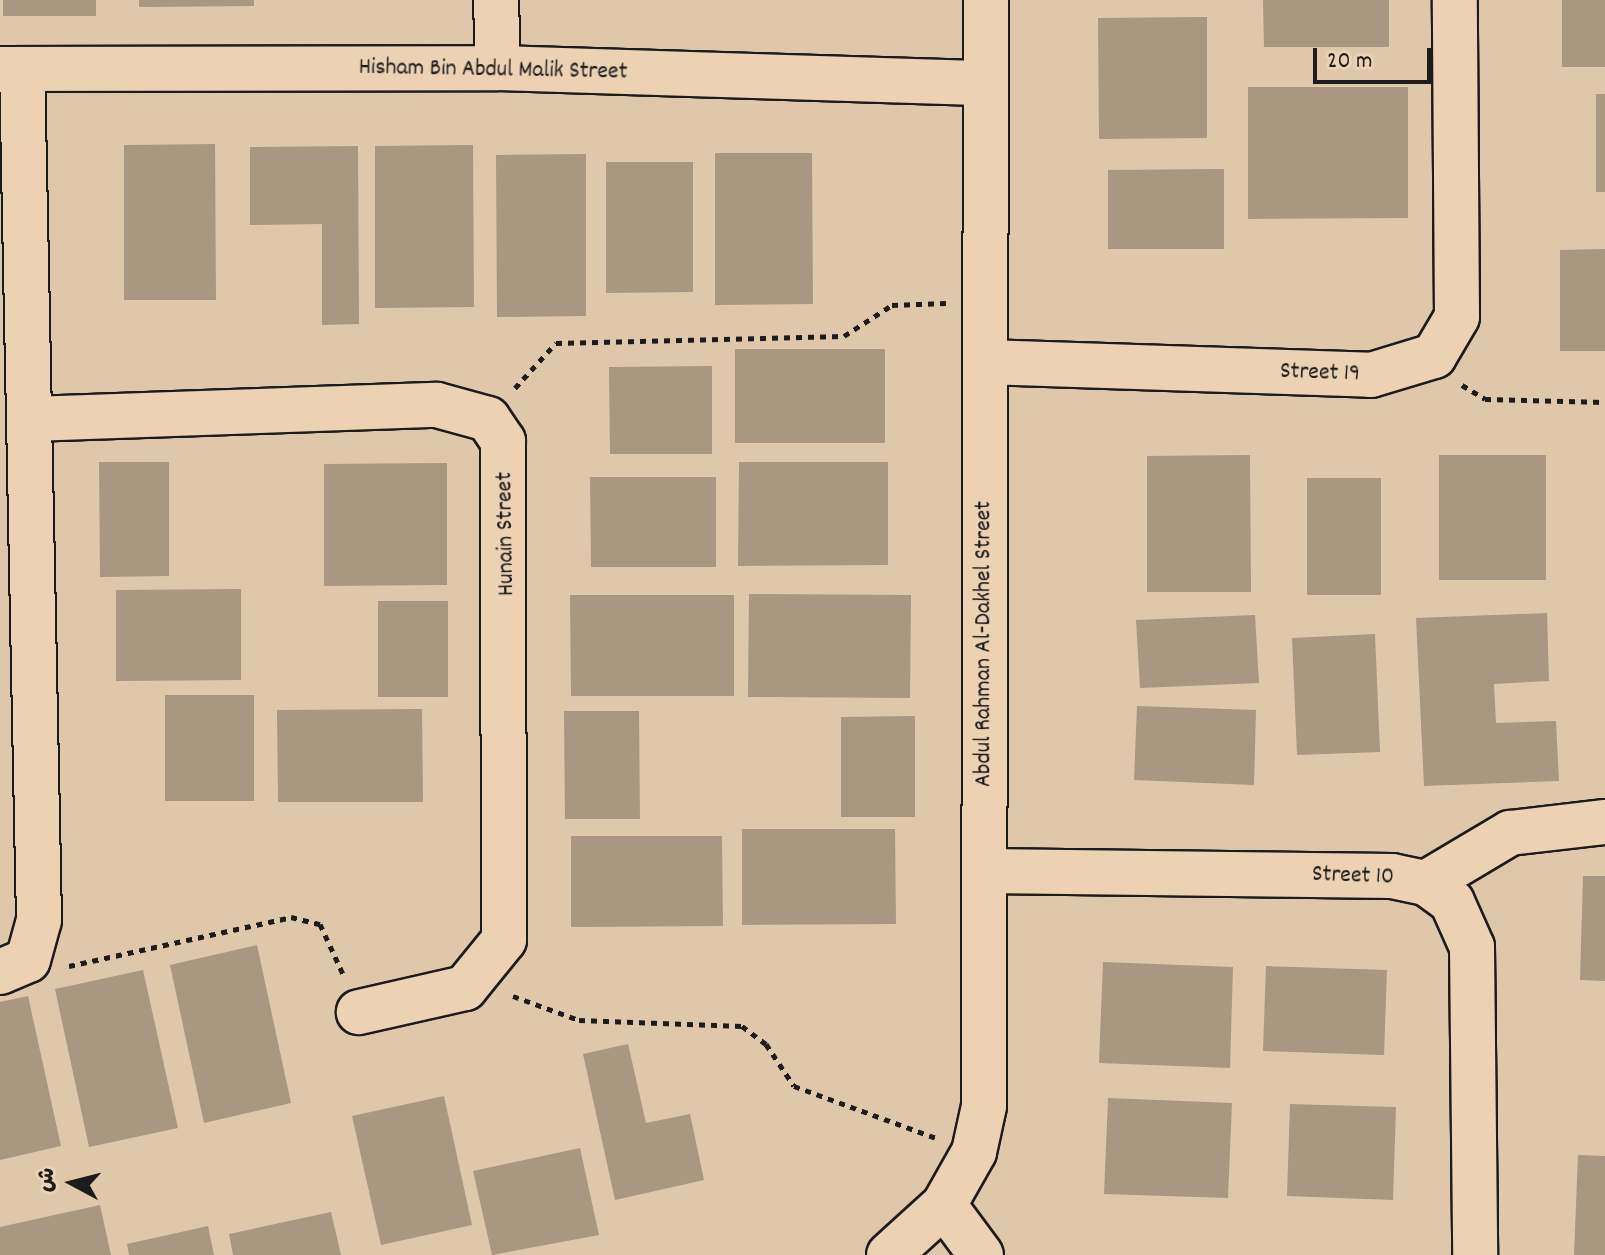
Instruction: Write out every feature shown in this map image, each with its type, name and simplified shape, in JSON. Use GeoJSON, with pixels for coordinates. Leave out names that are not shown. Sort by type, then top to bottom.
{"type":"FeatureCollection","features":[{"type":"Feature","properties":{"kind":"street"},"geometry":{"type":"LineString","coordinates":[[496,0],[498,68]]}},
{"type":"Feature","properties":{"kind":"street","name":"Abdul Rahman Al-Dakhel Street"},"geometry":{"type":"LineString","coordinates":[[889,1255],[944,1205],[974,1152],[984,1106],[986,0]]}},
{"type":"Feature","properties":{"kind":"street"},"geometry":{"type":"LineString","coordinates":[[1434,356],[1457,317],[1455,0]]}},
{"type":"Feature","properties":{"kind":"street","name":"Hisham Bin Abdul Malik Street"},"geometry":{"type":"LineString","coordinates":[[11,69],[498,68],[986,83]]}},
{"type":"Feature","properties":{"kind":"street"},"geometry":{"type":"LineString","coordinates":[[11,69],[31,419],[13,542],[39,920],[14,966]]}},
{"type":"Feature","properties":{"kind":"street","name":"Street 19"},"geometry":{"type":"LineString","coordinates":[[985,362],[1371,375],[1434,356]]}},
{"type":"Feature","properties":{"kind":"street"},"geometry":{"type":"LineString","coordinates":[[31,419],[437,405],[488,419]]}},
{"type":"Feature","properties":{"kind":"street","name":"Hunain Street"},"geometry":{"type":"LineString","coordinates":[[480,977],[504,940],[508,918],[508,472],[503,441],[488,419]]}},
{"type":"Feature","properties":{"kind":"street"},"geometry":{"type":"LineString","coordinates":[[1426,883],[1510,833],[1605,822]]}},
{"type":"Feature","properties":{"kind":"street","name":"Street 10"},"geometry":{"type":"LineString","coordinates":[[985,871],[1392,876],[1426,883],[1452,902],[1472,947],[1475,1255]]}},
{"type":"Feature","properties":{"kind":"street"},"geometry":{"type":"LineString","coordinates":[[359,1012],[465,988],[480,977]]}},
{"type":"Feature","properties":{"kind":"street"},"geometry":{"type":"LineString","coordinates":[[944,1205],[981,1255]]}},
{"type":"Feature","properties":{"kind":"path"},"geometry":{"type":"LineString","coordinates":[[488,419],[556,343],[844,336],[892,305],[985,302]]}},
{"type":"Feature","properties":{"kind":"path"},"geometry":{"type":"LineString","coordinates":[[1434,356],[1485,399],[1605,402]]}},
{"type":"Feature","properties":{"kind":"path"},"geometry":{"type":"LineString","coordinates":[[14,966],[81,967],[305,917],[329,937],[359,1012]]}},
{"type":"Feature","properties":{"kind":"path"},"geometry":{"type":"LineString","coordinates":[[480,977],[579,1020],[742,1026],[766,1044],[794,1086],[974,1152]]}},
{"type":"Feature","properties":{"kind":"building"},"geometry":{"type":"Polygon","coordinates":[[[3,0],[96,0],[96,16],[3,16],[3,0]]]}},
{"type":"Feature","properties":{"kind":"building"},"geometry":{"type":"Polygon","coordinates":[[[139,0],[254,0],[254,6],[139,7],[139,0]]]}},
{"type":"Feature","properties":{"kind":"building"},"geometry":{"type":"Polygon","coordinates":[[[1263,0],[1389,0],[1389,47],[1264,47],[1263,0]]]}},
{"type":"Feature","properties":{"kind":"building"},"geometry":{"type":"Polygon","coordinates":[[[1562,0],[1605,0],[1605,67],[1562,67],[1562,0]]]}},
{"type":"Feature","properties":{"kind":"building"},"geometry":{"type":"Polygon","coordinates":[[[1207,17],[1207,138],[1099,139],[1098,18],[1207,17]]]}},
{"type":"Feature","properties":{"kind":"building"},"geometry":{"type":"Polygon","coordinates":[[[1248,87],[1408,87],[1408,218],[1248,219],[1248,87]]]}},
{"type":"Feature","properties":{"kind":"building"},"geometry":{"type":"Polygon","coordinates":[[[1596,94],[1605,94],[1605,192],[1596,192],[1596,94]]]}},
{"type":"Feature","properties":{"kind":"building"},"geometry":{"type":"Polygon","coordinates":[[[215,144],[216,300],[124,300],[124,145],[215,144]]]}},
{"type":"Feature","properties":{"kind":"building"},"geometry":{"type":"Polygon","coordinates":[[[473,145],[474,307],[375,308],[375,146],[473,145]]]}},
{"type":"Feature","properties":{"kind":"building"},"geometry":{"type":"Polygon","coordinates":[[[358,146],[359,324],[322,325],[322,224],[250,225],[250,147],[358,146]]]}},
{"type":"Feature","properties":{"kind":"building"},"geometry":{"type":"Polygon","coordinates":[[[715,153],[812,153],[813,304],[715,305],[715,153]]]}},
{"type":"Feature","properties":{"kind":"building"},"geometry":{"type":"Polygon","coordinates":[[[586,154],[586,316],[497,317],[496,155],[586,154]]]}},
{"type":"Feature","properties":{"kind":"building"},"geometry":{"type":"Polygon","coordinates":[[[606,162],[693,162],[693,292],[606,293],[606,162]]]}},
{"type":"Feature","properties":{"kind":"building"},"geometry":{"type":"Polygon","coordinates":[[[1224,169],[1224,249],[1108,249],[1108,170],[1224,169]]]}},
{"type":"Feature","properties":{"kind":"building"},"geometry":{"type":"Polygon","coordinates":[[[1605,249],[1605,351],[1560,351],[1560,250],[1605,249]]]}},
{"type":"Feature","properties":{"kind":"building"},"geometry":{"type":"Polygon","coordinates":[[[735,349],[885,349],[885,443],[735,443],[735,349]]]}},
{"type":"Feature","properties":{"kind":"building"},"geometry":{"type":"Polygon","coordinates":[[[712,366],[712,454],[610,454],[609,367],[712,366]]]}},
{"type":"Feature","properties":{"kind":"building"},"geometry":{"type":"Polygon","coordinates":[[[1250,455],[1251,592],[1147,592],[1147,456],[1250,455]]]}},
{"type":"Feature","properties":{"kind":"building"},"geometry":{"type":"Polygon","coordinates":[[[1439,455],[1546,455],[1546,580],[1439,580],[1439,455]]]}},
{"type":"Feature","properties":{"kind":"building"},"geometry":{"type":"Polygon","coordinates":[[[99,462],[169,462],[169,576],[100,577],[99,462]]]}},
{"type":"Feature","properties":{"kind":"building"},"geometry":{"type":"Polygon","coordinates":[[[739,462],[888,462],[888,565],[738,566],[739,462]]]}},
{"type":"Feature","properties":{"kind":"building"},"geometry":{"type":"Polygon","coordinates":[[[447,463],[447,585],[324,586],[324,464],[447,463]]]}},
{"type":"Feature","properties":{"kind":"building"},"geometry":{"type":"Polygon","coordinates":[[[590,477],[716,477],[716,567],[591,567],[590,477]]]}},
{"type":"Feature","properties":{"kind":"building"},"geometry":{"type":"Polygon","coordinates":[[[1307,478],[1381,478],[1381,595],[1307,595],[1307,478]]]}},
{"type":"Feature","properties":{"kind":"building"},"geometry":{"type":"Polygon","coordinates":[[[241,589],[241,680],[116,681],[116,590],[241,589]]]}},
{"type":"Feature","properties":{"kind":"building"},"geometry":{"type":"Polygon","coordinates":[[[749,594],[911,595],[910,698],[748,697],[749,594]]]}},
{"type":"Feature","properties":{"kind":"building"},"geometry":{"type":"Polygon","coordinates":[[[570,595],[734,595],[734,696],[571,696],[570,595]]]}},
{"type":"Feature","properties":{"kind":"building"},"geometry":{"type":"Polygon","coordinates":[[[378,601],[448,601],[448,697],[378,697],[378,601]]]}},
{"type":"Feature","properties":{"kind":"building"},"geometry":{"type":"Polygon","coordinates":[[[1547,613],[1549,681],[1494,684],[1496,723],[1556,721],[1559,781],[1424,786],[1416,618],[1547,613]]]}},
{"type":"Feature","properties":{"kind":"building"},"geometry":{"type":"Polygon","coordinates":[[[1255,615],[1259,683],[1140,688],[1136,620],[1255,615]]]}},
{"type":"Feature","properties":{"kind":"building"},"geometry":{"type":"Polygon","coordinates":[[[1375,634],[1380,752],[1297,755],[1292,638],[1375,634]]]}},
{"type":"Feature","properties":{"kind":"building"},"geometry":{"type":"Polygon","coordinates":[[[165,695],[254,695],[254,801],[165,801],[165,695]]]}},
{"type":"Feature","properties":{"kind":"building"},"geometry":{"type":"Polygon","coordinates":[[[1137,706],[1256,710],[1254,785],[1134,780],[1137,706]]]}},
{"type":"Feature","properties":{"kind":"building"},"geometry":{"type":"Polygon","coordinates":[[[422,709],[423,802],[278,802],[277,710],[422,709]]]}},
{"type":"Feature","properties":{"kind":"building"},"geometry":{"type":"Polygon","coordinates":[[[564,711],[639,711],[640,819],[565,819],[564,711]]]}},
{"type":"Feature","properties":{"kind":"building"},"geometry":{"type":"Polygon","coordinates":[[[915,716],[915,817],[841,817],[841,717],[915,716]]]}},
{"type":"Feature","properties":{"kind":"building"},"geometry":{"type":"Polygon","coordinates":[[[742,829],[895,829],[896,924],[742,925],[742,829]]]}},
{"type":"Feature","properties":{"kind":"building"},"geometry":{"type":"Polygon","coordinates":[[[571,836],[722,836],[723,926],[571,927],[571,836]]]}},
{"type":"Feature","properties":{"kind":"building"},"geometry":{"type":"Polygon","coordinates":[[[1583,876],[1605,876],[1605,981],[1580,980],[1583,876]]]}},
{"type":"Feature","properties":{"kind":"building"},"geometry":{"type":"Polygon","coordinates":[[[257,945],[291,1103],[204,1123],[170,965],[257,945]]]}},
{"type":"Feature","properties":{"kind":"building"},"geometry":{"type":"Polygon","coordinates":[[[1103,962],[1233,967],[1230,1068],[1099,1063],[1103,962]]]}},
{"type":"Feature","properties":{"kind":"building"},"geometry":{"type":"Polygon","coordinates":[[[1266,966],[1387,970],[1384,1055],[1263,1051],[1266,966]]]}},
{"type":"Feature","properties":{"kind":"building"},"geometry":{"type":"Polygon","coordinates":[[[143,970],[178,1128],[89,1147],[55,989],[143,970]]]}},
{"type":"Feature","properties":{"kind":"building"},"geometry":{"type":"Polygon","coordinates":[[[28,996],[61,1146],[0,1160],[0,1002],[28,996]]]}},
{"type":"Feature","properties":{"kind":"building"},"geometry":{"type":"Polygon","coordinates":[[[628,1044],[646,1123],[690,1114],[704,1180],[615,1200],[583,1054],[628,1044]]]}},
{"type":"Feature","properties":{"kind":"building"},"geometry":{"type":"Polygon","coordinates":[[[444,1096],[472,1225],[381,1245],[352,1116],[444,1096]]]}},
{"type":"Feature","properties":{"kind":"building"},"geometry":{"type":"Polygon","coordinates":[[[1108,1098],[1232,1103],[1228,1198],[1104,1194],[1108,1098]]]}},
{"type":"Feature","properties":{"kind":"building"},"geometry":{"type":"Polygon","coordinates":[[[1290,1104],[1396,1107],[1393,1200],[1287,1196],[1290,1104]]]}},
{"type":"Feature","properties":{"kind":"building"},"geometry":{"type":"Polygon","coordinates":[[[580,1148],[599,1235],[492,1255],[473,1171],[580,1148]]]}},
{"type":"Feature","properties":{"kind":"building"},"geometry":{"type":"Polygon","coordinates":[[[1578,1155],[1605,1156],[1605,1255],[1574,1255],[1578,1155]]]}},
{"type":"Feature","properties":{"kind":"building"},"geometry":{"type":"Polygon","coordinates":[[[100,1205],[111,1255],[0,1255],[0,1227],[100,1205]]]}},
{"type":"Feature","properties":{"kind":"building"},"geometry":{"type":"Polygon","coordinates":[[[331,1212],[341,1255],[233,1255],[229,1234],[331,1212]]]}},
{"type":"Feature","properties":{"kind":"building"},"geometry":{"type":"Polygon","coordinates":[[[208,1226],[214,1255],[129,1255],[127,1244],[208,1226]]]}}]}
